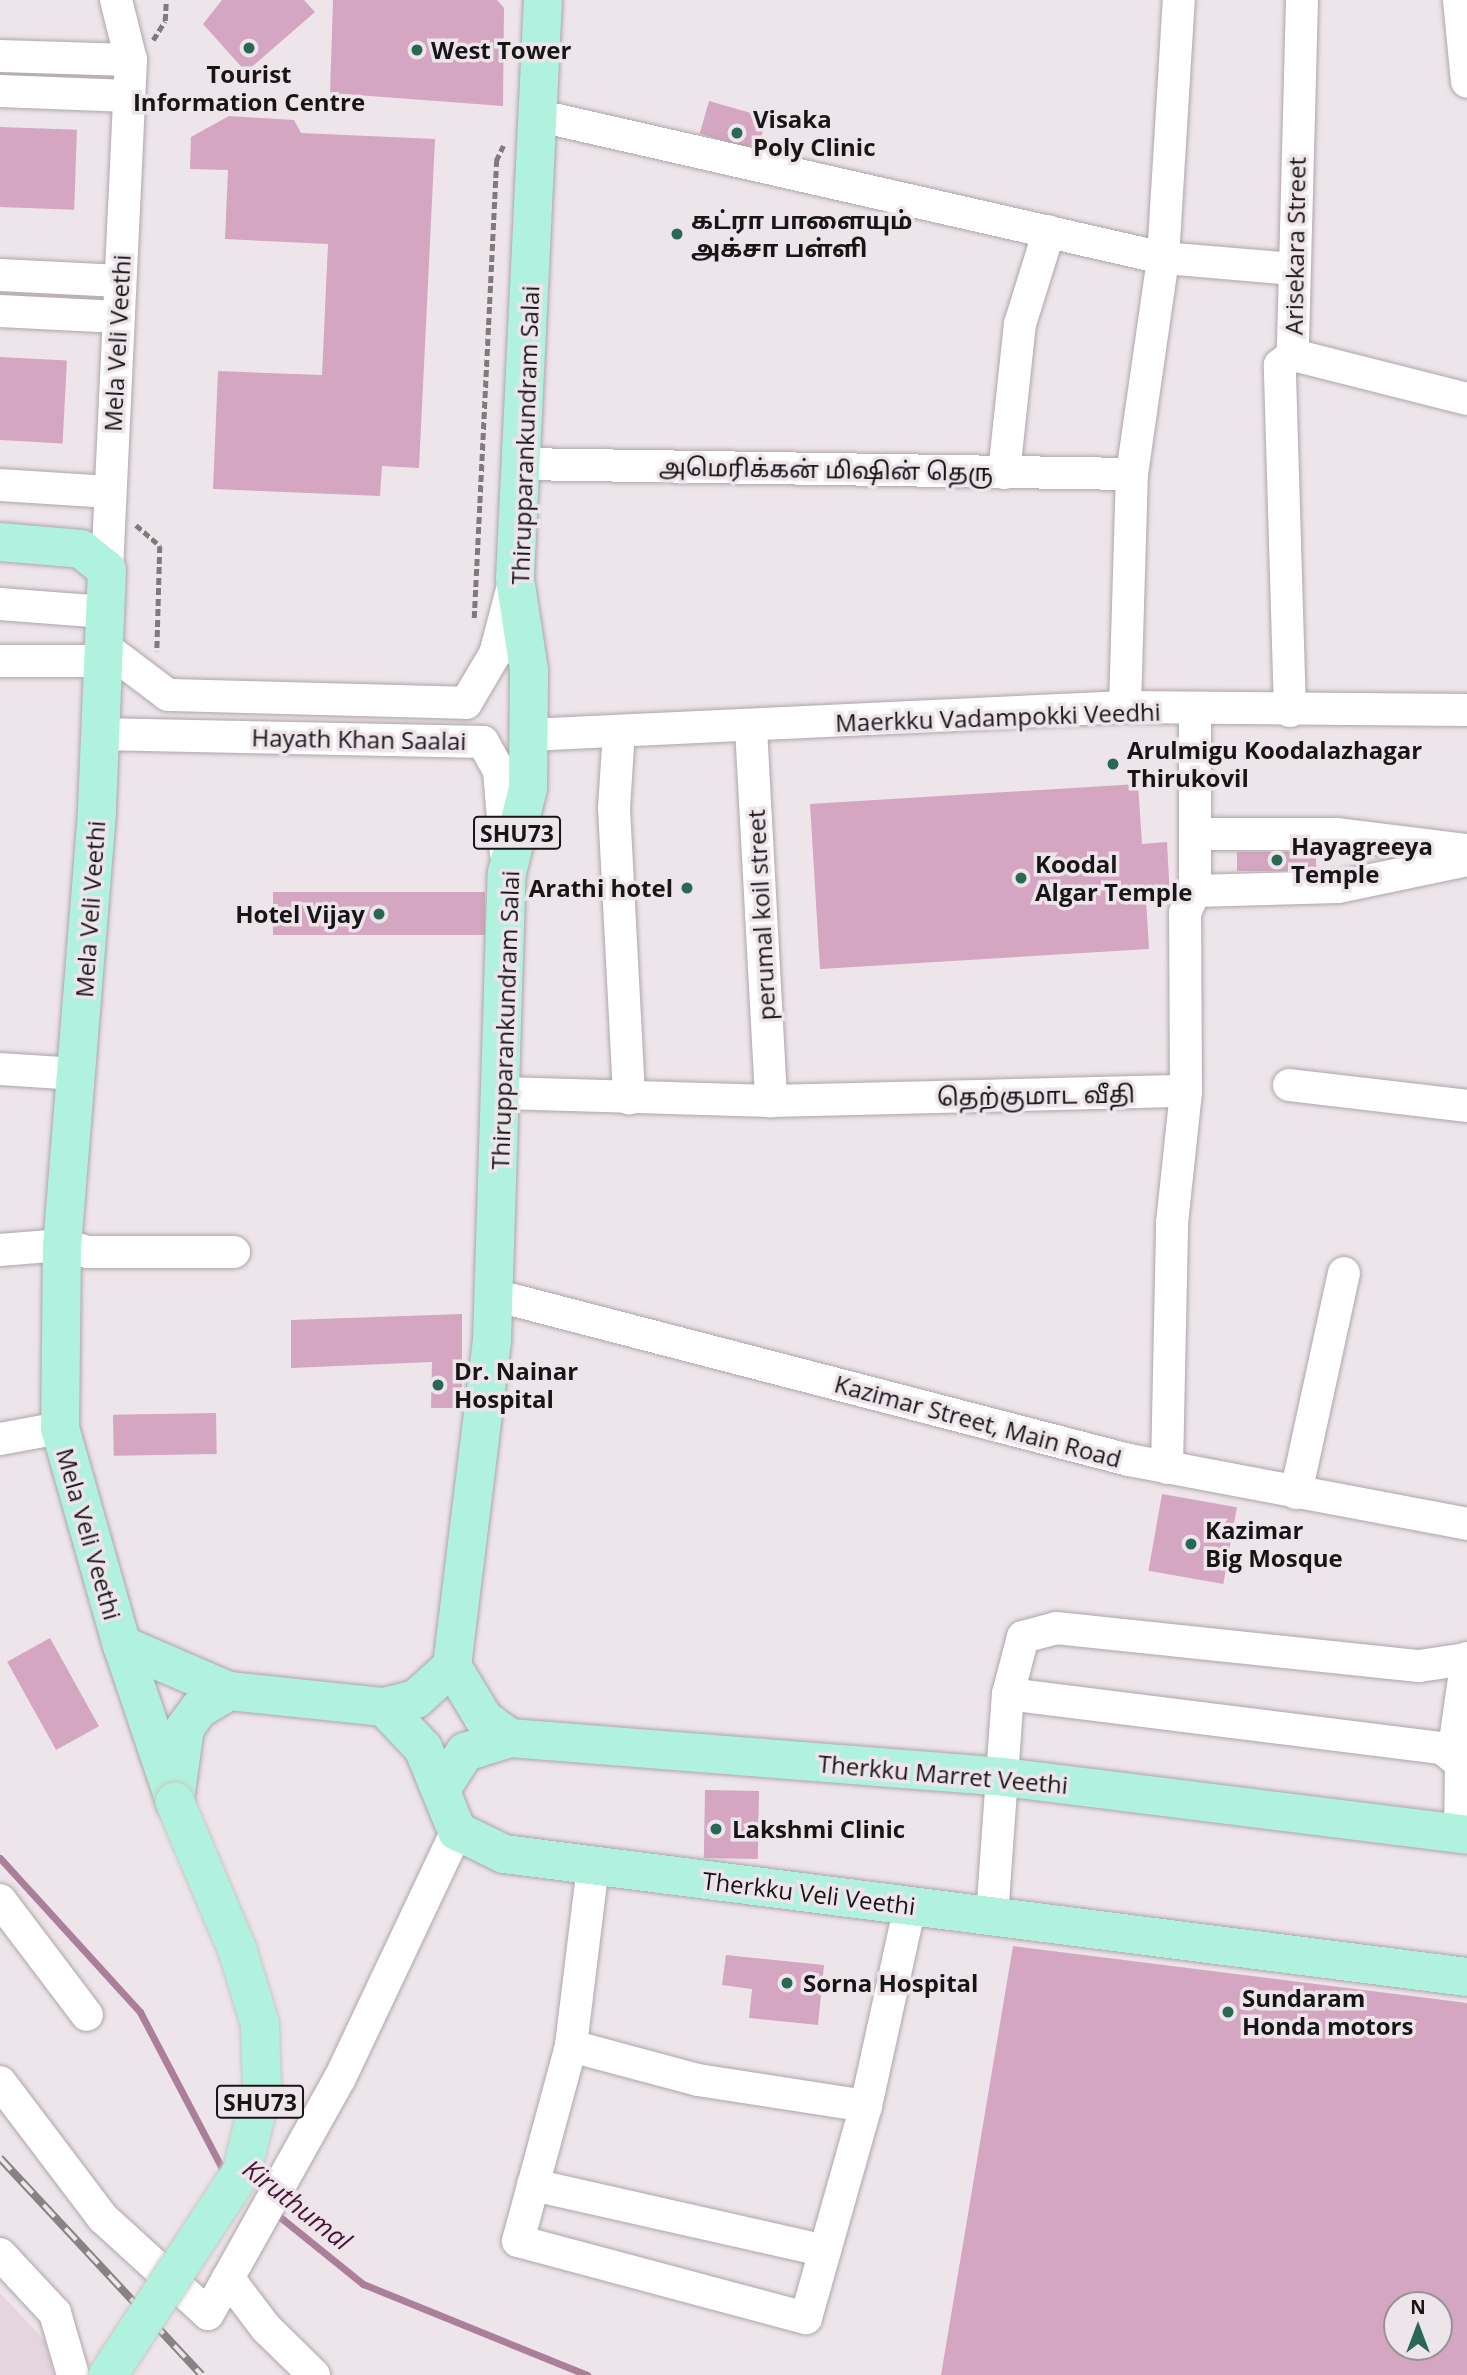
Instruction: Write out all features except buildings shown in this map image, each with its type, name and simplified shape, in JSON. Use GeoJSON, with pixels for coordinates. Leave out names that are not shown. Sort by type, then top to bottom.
{"type":"FeatureCollection","features":[{"type":"Feature","properties":{"kind":"main road","name":"Thirupparankundram Salai"},"geometry":{"type":"LineString","coordinates":[[452,1666],[494,1295],[503,1093],[507,873],[528,788],[529,670],[515,578],[540,116],[543,0]]}},
{"type":"Feature","properties":{"kind":"main road"},"geometry":{"type":"LineString","coordinates":[[0,542],[81,549],[107,570]]}},
{"type":"Feature","properties":{"kind":"main road","name":"Mela Veli Veethi"},"geometry":{"type":"LineString","coordinates":[[107,570],[100,734],[77,1074],[62,1245],[60,1428],[122,1645],[175,1802]]}},
{"type":"Feature","properties":{"kind":"main road"},"geometry":{"type":"LineString","coordinates":[[122,1645],[229,1691],[384,1707],[416,1699],[452,1666],[485,1720],[510,1738]]}},
{"type":"Feature","properties":{"kind":"main road"},"geometry":{"type":"LineString","coordinates":[[175,1802],[185,1728],[199,1709],[229,1691]]}},
{"type":"Feature","properties":{"kind":"main road"},"geometry":{"type":"LineString","coordinates":[[384,1707],[424,1748],[457,1831]]}},
{"type":"Feature","properties":{"kind":"main road"},"geometry":{"type":"LineString","coordinates":[[442,1788],[465,1752],[510,1738]]}},
{"type":"Feature","properties":{"kind":"main road","name":"Therkku Marret Veethi"},"geometry":{"type":"LineString","coordinates":[[510,1738],[1003,1777],[1463,1835]]}},
{"type":"Feature","properties":{"kind":"main road","name":"SHU73"},"geometry":{"type":"LineString","coordinates":[[108,2375],[242,2171],[262,2089],[260,2024],[241,1961],[175,1802]]}},
{"type":"Feature","properties":{"kind":"main road","name":"Therkku Veli Veethi"},"geometry":{"type":"LineString","coordinates":[[457,1831],[504,1854],[1467,1977]]}},
{"type":"Feature","properties":{"kind":"street","name":"Mela Veli Veethi"},"geometry":{"type":"LineString","coordinates":[[107,570],[131,60],[116,0]]}},
{"type":"Feature","properties":{"kind":"street"},"geometry":{"type":"LineString","coordinates":[[1125,707],[1132,474],[1163,258],[1179,0]]}},
{"type":"Feature","properties":{"kind":"street","name":"Arisekara Street"},"geometry":{"type":"LineString","coordinates":[[1302,0],[1293,269],[1293,355],[1467,399]]}},
{"type":"Feature","properties":{"kind":"street"},"geometry":{"type":"LineString","coordinates":[[1459,0],[1467,82]]}},
{"type":"Feature","properties":{"kind":"street"},"geometry":{"type":"LineString","coordinates":[[0,56],[131,60]]}},
{"type":"Feature","properties":{"kind":"street"},"geometry":{"type":"LineString","coordinates":[[0,91],[129,96]]}},
{"type":"Feature","properties":{"kind":"street"},"geometry":{"type":"LineString","coordinates":[[540,116],[1163,258],[1293,269]]}},
{"type":"Feature","properties":{"kind":"street"},"geometry":{"type":"LineString","coordinates":[[1004,473],[1020,324],[1049,231]]}},
{"type":"Feature","properties":{"kind":"street"},"geometry":{"type":"LineString","coordinates":[[0,275],[120,281]]}},
{"type":"Feature","properties":{"kind":"street"},"geometry":{"type":"LineString","coordinates":[[0,311],[119,317]]}},
{"type":"Feature","properties":{"kind":"street"},"geometry":{"type":"LineString","coordinates":[[1290,711],[1280,365],[1293,355]]}},
{"type":"Feature","properties":{"kind":"street","name":"அமெரிக்கன் மிஷின் தெரு"},"geometry":{"type":"LineString","coordinates":[[521,464],[1132,474]]}},
{"type":"Feature","properties":{"kind":"street"},"geometry":{"type":"LineString","coordinates":[[0,485],[110,492]]}},
{"type":"Feature","properties":{"kind":"street","name":"Hayath Khan Saalai"},"geometry":{"type":"LineString","coordinates":[[104,640],[168,695],[466,703],[495,654],[515,578]]}},
{"type":"Feature","properties":{"kind":"street"},"geometry":{"type":"LineString","coordinates":[[0,604],[104,640]]}},
{"type":"Feature","properties":{"kind":"street"},"geometry":{"type":"LineString","coordinates":[[0,661],[104,640]]}},
{"type":"Feature","properties":{"kind":"street","name":"Maerkku Vadampokki Veedhi"},"geometry":{"type":"LineString","coordinates":[[528,735],[751,728],[1125,707],[1195,711],[1467,710]]}},
{"type":"Feature","properties":{"kind":"street"},"geometry":{"type":"LineString","coordinates":[[1167,1468],[1172,1223],[1186,1091],[1185,913],[1195,891],[1195,711]]}},
{"type":"Feature","properties":{"kind":"street","name":"perumal koil street"},"geometry":{"type":"LineString","coordinates":[[751,728],[771,1101]]}},
{"type":"Feature","properties":{"kind":"street"},"geometry":{"type":"LineString","coordinates":[[619,731],[614,808],[628,1099]]}},
{"type":"Feature","properties":{"kind":"street","name":"Hayath Khan Saalai"},"geometry":{"type":"LineString","coordinates":[[100,734],[483,742],[499,771],[507,873]]}},
{"type":"Feature","properties":{"kind":"street"},"geometry":{"type":"LineString","coordinates":[[1197,834],[1336,834],[1467,850]]}},
{"type":"Feature","properties":{"kind":"street"},"geometry":{"type":"LineString","coordinates":[[1195,891],[1338,887],[1467,860]]}},
{"type":"Feature","properties":{"kind":"street"},"geometry":{"type":"LineString","coordinates":[[0,1069],[77,1074]]}},
{"type":"Feature","properties":{"kind":"street"},"geometry":{"type":"LineString","coordinates":[[1289,1085],[1467,1107]]}},
{"type":"Feature","properties":{"kind":"street","name":"தெற்குமாட வீதி"},"geometry":{"type":"LineString","coordinates":[[503,1093],[628,1099],[771,1101],[1186,1091]]}},
{"type":"Feature","properties":{"kind":"street"},"geometry":{"type":"LineString","coordinates":[[0,1250],[62,1245],[88,1252],[234,1252]]}},
{"type":"Feature","properties":{"kind":"street"},"geometry":{"type":"LineString","coordinates":[[1296,1493],[1344,1273]]}},
{"type":"Feature","properties":{"kind":"street","name":"Kazimar Street, Main Road"},"geometry":{"type":"LineString","coordinates":[[494,1295],[1167,1468],[1467,1524]]}},
{"type":"Feature","properties":{"kind":"street"},"geometry":{"type":"LineString","coordinates":[[0,1439],[60,1428]]}},
{"type":"Feature","properties":{"kind":"street"},"geometry":{"type":"LineString","coordinates":[[992,1916],[1009,1694],[1023,1637],[1056,1628],[1419,1666],[1467,1659],[1453,1755],[1463,1779],[1463,1835]]}},
{"type":"Feature","properties":{"kind":"street"},"geometry":{"type":"LineString","coordinates":[[1009,1694],[1431,1745],[1453,1755]]}},
{"type":"Feature","properties":{"kind":"street"},"geometry":{"type":"LineString","coordinates":[[0,2082],[103,2218],[208,2314],[340,2078],[457,1831]]}},
{"type":"Feature","properties":{"kind":"street"},"geometry":{"type":"LineString","coordinates":[[593,1866],[571,2046],[518,2241],[806,2318],[866,2106],[910,1906]]}},
{"type":"Feature","properties":{"kind":"street"},"geometry":{"type":"LineString","coordinates":[[0,1900],[87,2015]]}},
{"type":"Feature","properties":{"kind":"street"},"geometry":{"type":"LineString","coordinates":[[571,2046],[698,2080],[866,2106]]}},
{"type":"Feature","properties":{"kind":"street"},"geometry":{"type":"LineString","coordinates":[[533,2185],[825,2251]]}},
{"type":"Feature","properties":{"kind":"street"},"geometry":{"type":"LineString","coordinates":[[0,2255],[55,2313],[73,2375]]}},
{"type":"Feature","properties":{"kind":"street"},"geometry":{"type":"LineString","coordinates":[[228,2278],[266,2328],[314,2375]]}},
{"type":"Feature","properties":{"kind":"path"},"geometry":{"type":"LineString","coordinates":[[473,632],[496,161],[506,139]]}},
{"type":"Feature","properties":{"kind":"path"},"geometry":{"type":"LineString","coordinates":[[110,492],[127,521],[160,546],[157,659]]}},
{"type":"Feature","properties":{"kind":"shaded area"},"geometry":{"type":"Polygon","coordinates":[[[0,2293],[45,2341],[54,2375],[0,2375],[0,2293]]]}},
{"type":"Feature","properties":{"kind":"waterway","name":"Kiruthumal"},"geometry":{"type":"LineString","coordinates":[[0,1858],[140,2012],[226,2176]]}},
{"type":"Feature","properties":{"kind":"waterway","name":"Kiruthumal"},"geometry":{"type":"LineString","coordinates":[[275,2213],[363,2284],[587,2375]]}},
{"type":"Feature","properties":{"kind":"railway"},"geometry":{"type":"LineString","coordinates":[[0,2158],[202,2375]]}},
{"type":"Feature","properties":{"kind":"place","name":"Tourist Information Centre"},"geometry":{"type":"Point","coordinates":[249,48]}},
{"type":"Feature","properties":{"kind":"place","name":"West Tower"},"geometry":{"type":"Point","coordinates":[417,50]}},
{"type":"Feature","properties":{"kind":"place","name":"Visaka Poly Clinic"},"geometry":{"type":"Point","coordinates":[737,133]}},
{"type":"Feature","properties":{"kind":"place","name":"கட்ரா பாளையும் அக்சா பள்ளி"},"geometry":{"type":"Point","coordinates":[677,234]}},
{"type":"Feature","properties":{"kind":"place","name":"Arulmigu Koodalazhagar Thirukovil"},"geometry":{"type":"Point","coordinates":[1113,764]}},
{"type":"Feature","properties":{"kind":"place","name":"Hayagreeya Temple"},"geometry":{"type":"Point","coordinates":[1277,860]}},
{"type":"Feature","properties":{"kind":"place","name":"Koodal Algar Temple"},"geometry":{"type":"Point","coordinates":[1021,878]}},
{"type":"Feature","properties":{"kind":"place","name":"Arathi hotel"},"geometry":{"type":"Point","coordinates":[687,888]}},
{"type":"Feature","properties":{"kind":"place","name":"Hotel Vijay"},"geometry":{"type":"Point","coordinates":[379,914]}},
{"type":"Feature","properties":{"kind":"place","name":"Dr. Nainar Hospital"},"geometry":{"type":"Point","coordinates":[438,1385]}},
{"type":"Feature","properties":{"kind":"place","name":"Kazimar Big Mosque"},"geometry":{"type":"Point","coordinates":[1191,1544]}},
{"type":"Feature","properties":{"kind":"place","name":"Lakshmi Clinic"},"geometry":{"type":"Point","coordinates":[716,1829]}},
{"type":"Feature","properties":{"kind":"place","name":"Sorna Hospital"},"geometry":{"type":"Point","coordinates":[787,1983]}},
{"type":"Feature","properties":{"kind":"place","name":"Sundaram Honda motors"},"geometry":{"type":"Point","coordinates":[1228,2012]}}]}
